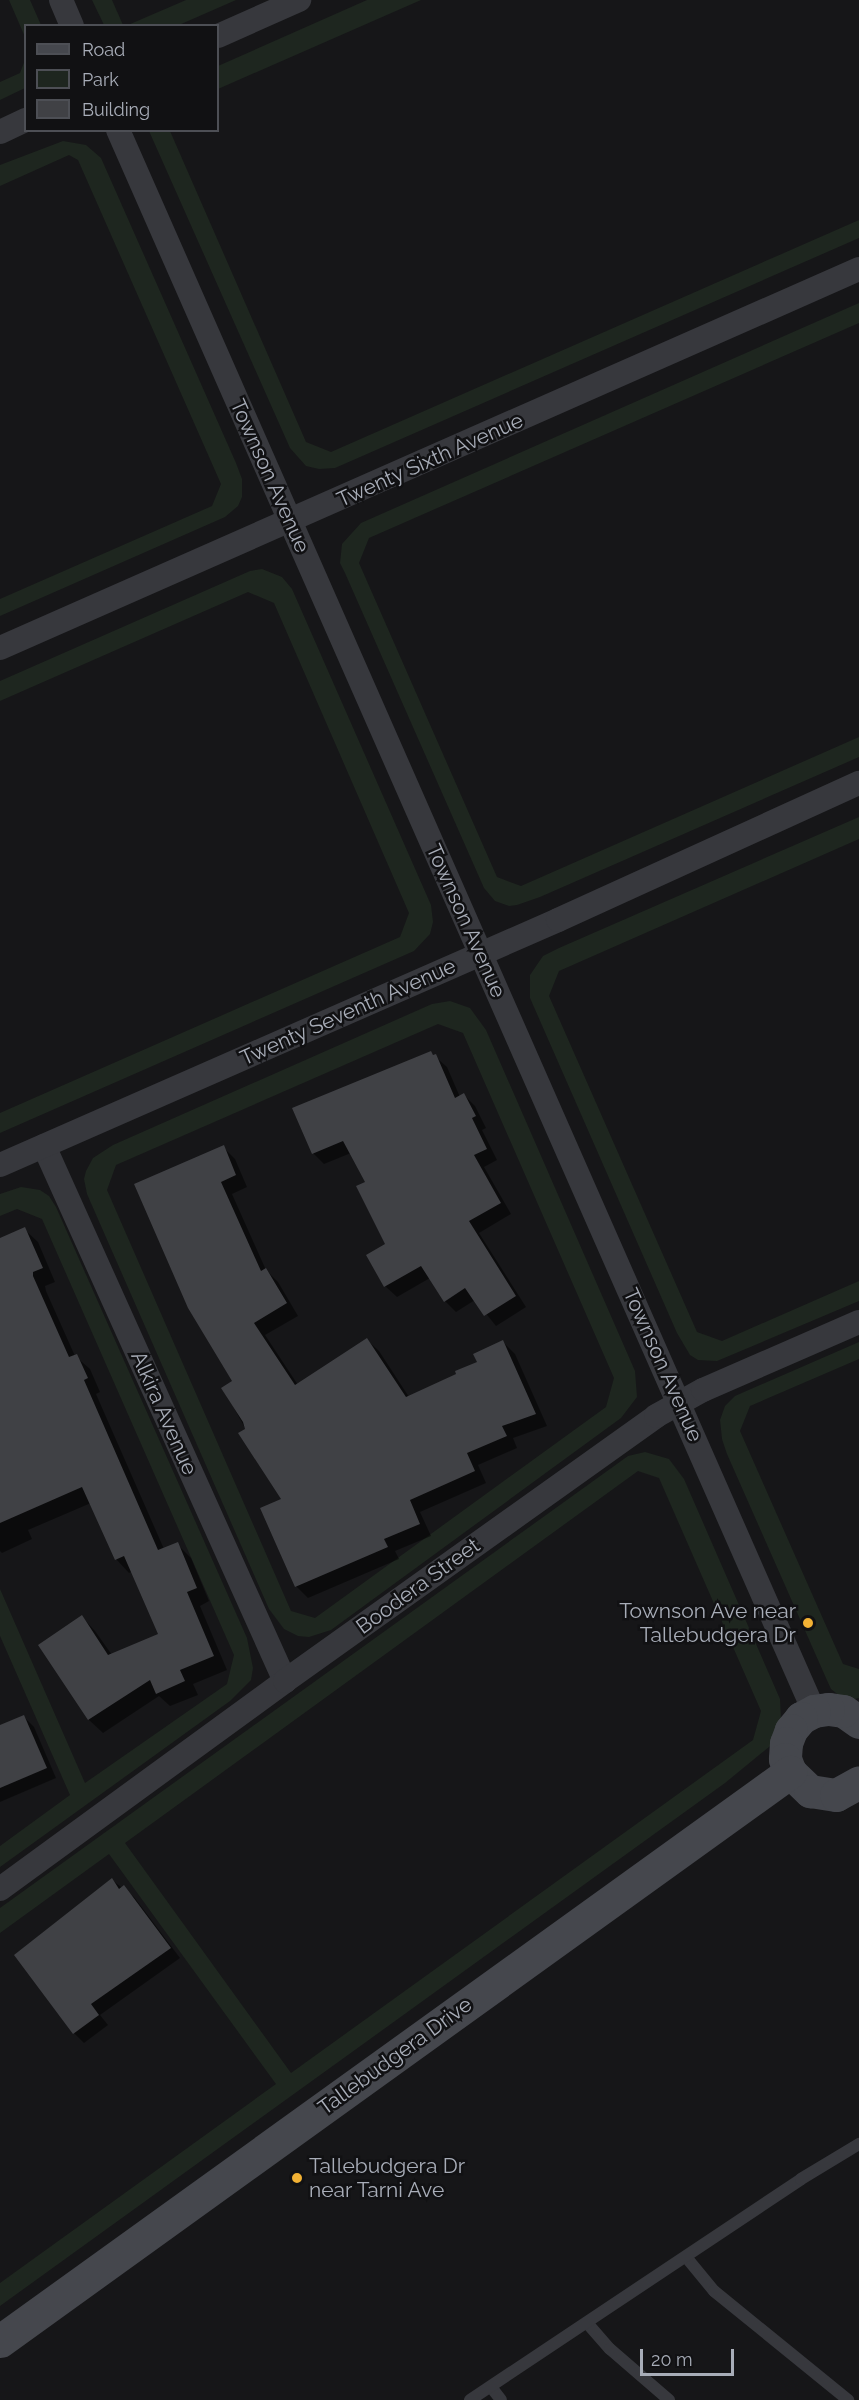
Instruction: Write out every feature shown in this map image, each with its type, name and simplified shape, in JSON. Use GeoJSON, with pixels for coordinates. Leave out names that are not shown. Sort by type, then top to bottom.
{"type":"FeatureCollection","features":[{"type":"Feature","properties":{"kind":"street"},"geometry":{"type":"LineString","coordinates":[[61,0],[71,24]]}},
{"type":"Feature","properties":{"kind":"street"},"geometry":{"type":"LineString","coordinates":[[219,36],[299,0]]}},
{"type":"Feature","properties":{"kind":"street"},"geometry":{"type":"LineString","coordinates":[[0,132],[24,121]]}},
{"type":"Feature","properties":{"kind":"street","name":"Townson Avenue"},"geometry":{"type":"LineString","coordinates":[[119,132],[680,1402],[814,1711]]}},
{"type":"Feature","properties":{"kind":"street","name":"Twenty Sixth Avenue"},"geometry":{"type":"LineString","coordinates":[[0,648],[859,269]]}},
{"type":"Feature","properties":{"kind":"street","name":"Twenty Seventh Avenue"},"geometry":{"type":"LineString","coordinates":[[0,1165],[481,954],[859,783]]}},
{"type":"Feature","properties":{"kind":"street","name":"Alkira Avenue"},"geometry":{"type":"LineString","coordinates":[[44,1146],[285,1681]]}},
{"type":"Feature","properties":{"kind":"street","name":"Boodera Street"},"geometry":{"type":"LineString","coordinates":[[0,1889],[285,1681],[650,1421],[680,1402],[859,1322]]}},
{"type":"Feature","properties":{"kind":"street"},"geometry":{"type":"LineString","coordinates":[[856,1792],[836,1795],[810,1791],[798,1783],[785,1759],[786,1743],[791,1730],[801,1718],[814,1711],[828,1709],[843,1711],[859,1722]]}},
{"type":"Feature","properties":{"kind":"street","name":"Tallebudgera Drive"},"geometry":{"type":"LineString","coordinates":[[0,2341],[790,1772]]}},
{"type":"Feature","properties":{"kind":"lane"},"geometry":{"type":"LineString","coordinates":[[470,2400],[588,2324],[801,2179],[859,2144]]}},
{"type":"Feature","properties":{"kind":"lane"},"geometry":{"type":"LineString","coordinates":[[686,2257],[714,2291],[848,2400]]}},
{"type":"Feature","properties":{"kind":"lane"},"geometry":{"type":"LineString","coordinates":[[588,2324],[610,2349],[669,2400]]}},
{"type":"Feature","properties":{"kind":"lane"},"geometry":{"type":"LineString","coordinates":[[490,2387],[501,2400]]}},
{"type":"Feature","properties":{"kind":"green space"},"geometry":{"type":"Polygon","coordinates":[[[9,0],[30,0],[41,24],[24,24],[24,35],[9,0]]]}},
{"type":"Feature","properties":{"kind":"green space"},"geometry":{"type":"Polygon","coordinates":[[[92,0],[112,0],[123,24],[104,24],[92,0]]]}},
{"type":"Feature","properties":{"kind":"green space"},"geometry":{"type":"Polygon","coordinates":[[[186,0],[236,0],[181,24],[130,24],[186,0]]]}},
{"type":"Feature","properties":{"kind":"green space"},"geometry":{"type":"Polygon","coordinates":[[[367,0],[421,0],[219,89],[219,66],[367,0]]]}},
{"type":"Feature","properties":{"kind":"green space"},"geometry":{"type":"Polygon","coordinates":[[[24,63],[24,88],[0,100],[0,82],[20,73],[24,63]]]}},
{"type":"Feature","properties":{"kind":"green space"},"geometry":{"type":"Polygon","coordinates":[[[149,132],[170,132],[306,442],[331,452],[859,220],[859,238],[335,468],[319,469],[306,466],[290,448],[149,132]]]}},
{"type":"Feature","properties":{"kind":"green space"},"geometry":{"type":"Polygon","coordinates":[[[63,141],[86,145],[101,158],[236,463],[242,479],[242,497],[238,506],[225,517],[0,616],[0,599],[212,506],[221,484],[78,160],[69,155],[0,186],[0,165],[63,141]]]}},
{"type":"Feature","properties":{"kind":"green space"},"geometry":{"type":"Polygon","coordinates":[[[859,303],[859,323],[369,538],[359,563],[497,877],[521,886],[859,737],[859,757],[540,897],[509,906],[495,901],[484,888],[340,563],[342,544],[361,523],[859,303]]]}},
{"type":"Feature","properties":{"kind":"green space"},"geometry":{"type":"Polygon","coordinates":[[[262,569],[282,577],[292,589],[431,905],[433,922],[430,934],[414,951],[0,1133],[0,1113],[400,937],[409,913],[274,603],[248,592],[0,701],[0,681],[250,571],[262,569]]]}},
{"type":"Feature","properties":{"kind":"green space"},"geometry":{"type":"Polygon","coordinates":[[[859,817],[859,839],[559,971],[549,996],[697,1332],[722,1341],[859,1281],[859,1301],[717,1361],[698,1360],[690,1355],[677,1333],[530,998],[530,975],[543,956],[559,948],[859,817]]]}},
{"type":"Feature","properties":{"kind":"green space"},"geometry":{"type":"Polygon","coordinates":[[[450,1001],[470,1008],[486,1030],[635,1371],[637,1397],[621,1418],[331,1630],[309,1637],[298,1636],[284,1629],[269,1609],[87,1194],[84,1179],[93,1158],[113,1145],[432,1004],[450,1001]],[[438,1024],[116,1165],[107,1190],[291,1611],[315,1618],[606,1407],[614,1378],[463,1033],[438,1024]]]}},
{"type":"Feature","properties":{"kind":"green space"},"geometry":{"type":"Polygon","coordinates":[[[21,1187],[40,1190],[49,1196],[56,1207],[247,1638],[253,1668],[251,1680],[230,1701],[0,1867],[0,1846],[70,1795],[0,1636],[0,1589],[85,1783],[227,1684],[234,1655],[42,1219],[17,1209],[0,1216],[0,1194],[21,1187]]]}},
{"type":"Feature","properties":{"kind":"green space"},"geometry":{"type":"Polygon","coordinates":[[[859,1342],[859,1359],[750,1406],[740,1431],[843,1664],[859,1669],[859,1698],[851,1700],[841,1697],[831,1689],[727,1454],[722,1439],[720,1420],[725,1406],[735,1396],[859,1342]]]}},
{"type":"Feature","properties":{"kind":"green space"},"geometry":{"type":"Polygon","coordinates":[[[645,1452],[669,1459],[684,1479],[780,1699],[781,1719],[775,1742],[725,1783],[0,2306],[0,2283],[276,2084],[109,1854],[0,1933],[0,1908],[628,1456],[645,1452]],[[638,1471],[125,1843],[291,2073],[753,1740],[761,1711],[659,1478],[638,1471]]]}},
{"type":"Feature","properties":{"kind":"building"},"geometry":{"type":"Polygon","coordinates":[[[431,1051],[433,1055],[436,1054],[455,1098],[464,1093],[476,1116],[472,1118],[487,1149],[474,1155],[501,1203],[469,1221],[516,1296],[484,1316],[465,1288],[444,1302],[421,1266],[384,1287],[366,1255],[385,1244],[356,1186],[365,1182],[343,1141],[312,1154],[292,1108],[431,1051]]]}},
{"type":"Feature","properties":{"kind":"building"},"geometry":{"type":"Polygon","coordinates":[[[224,1145],[236,1175],[221,1182],[261,1271],[266,1268],[287,1303],[254,1323],[295,1385],[367,1338],[406,1397],[477,1362],[473,1354],[503,1340],[536,1414],[502,1426],[507,1436],[467,1453],[475,1471],[410,1500],[420,1524],[384,1539],[388,1547],[295,1587],[260,1508],[281,1499],[238,1433],[245,1429],[243,1422],[221,1388],[232,1381],[188,1308],[134,1184],[224,1145]]]}},
{"type":"Feature","properties":{"kind":"building"},"geometry":{"type":"Polygon","coordinates":[[[25,1227],[43,1268],[33,1272],[33,1276],[69,1357],[77,1354],[88,1378],[84,1380],[158,1550],[178,1542],[197,1588],[187,1592],[214,1656],[180,1670],[185,1681],[156,1694],[150,1680],[88,1720],[38,1645],[82,1615],[108,1655],[158,1634],[124,1556],[115,1560],[82,1487],[0,1523],[0,1238],[25,1227]]]}},
{"type":"Feature","properties":{"kind":"building"},"geometry":{"type":"Polygon","coordinates":[[[24,1715],[47,1768],[0,1788],[0,1725],[24,1715]]]}},
{"type":"Feature","properties":{"kind":"building"},"geometry":{"type":"Polygon","coordinates":[[[112,1878],[119,1889],[124,1885],[171,1948],[91,2004],[99,2015],[73,2034],[14,1955],[112,1878]]]}},
{"type":"Feature","properties":{"kind":"place","name":"Townson Ave near Tallebudgera Dr"},"geometry":{"type":"Point","coordinates":[808,1623]}},
{"type":"Feature","properties":{"kind":"place","name":"Tallebudgera Dr near Tarni Ave"},"geometry":{"type":"Point","coordinates":[297,2178]}}]}
